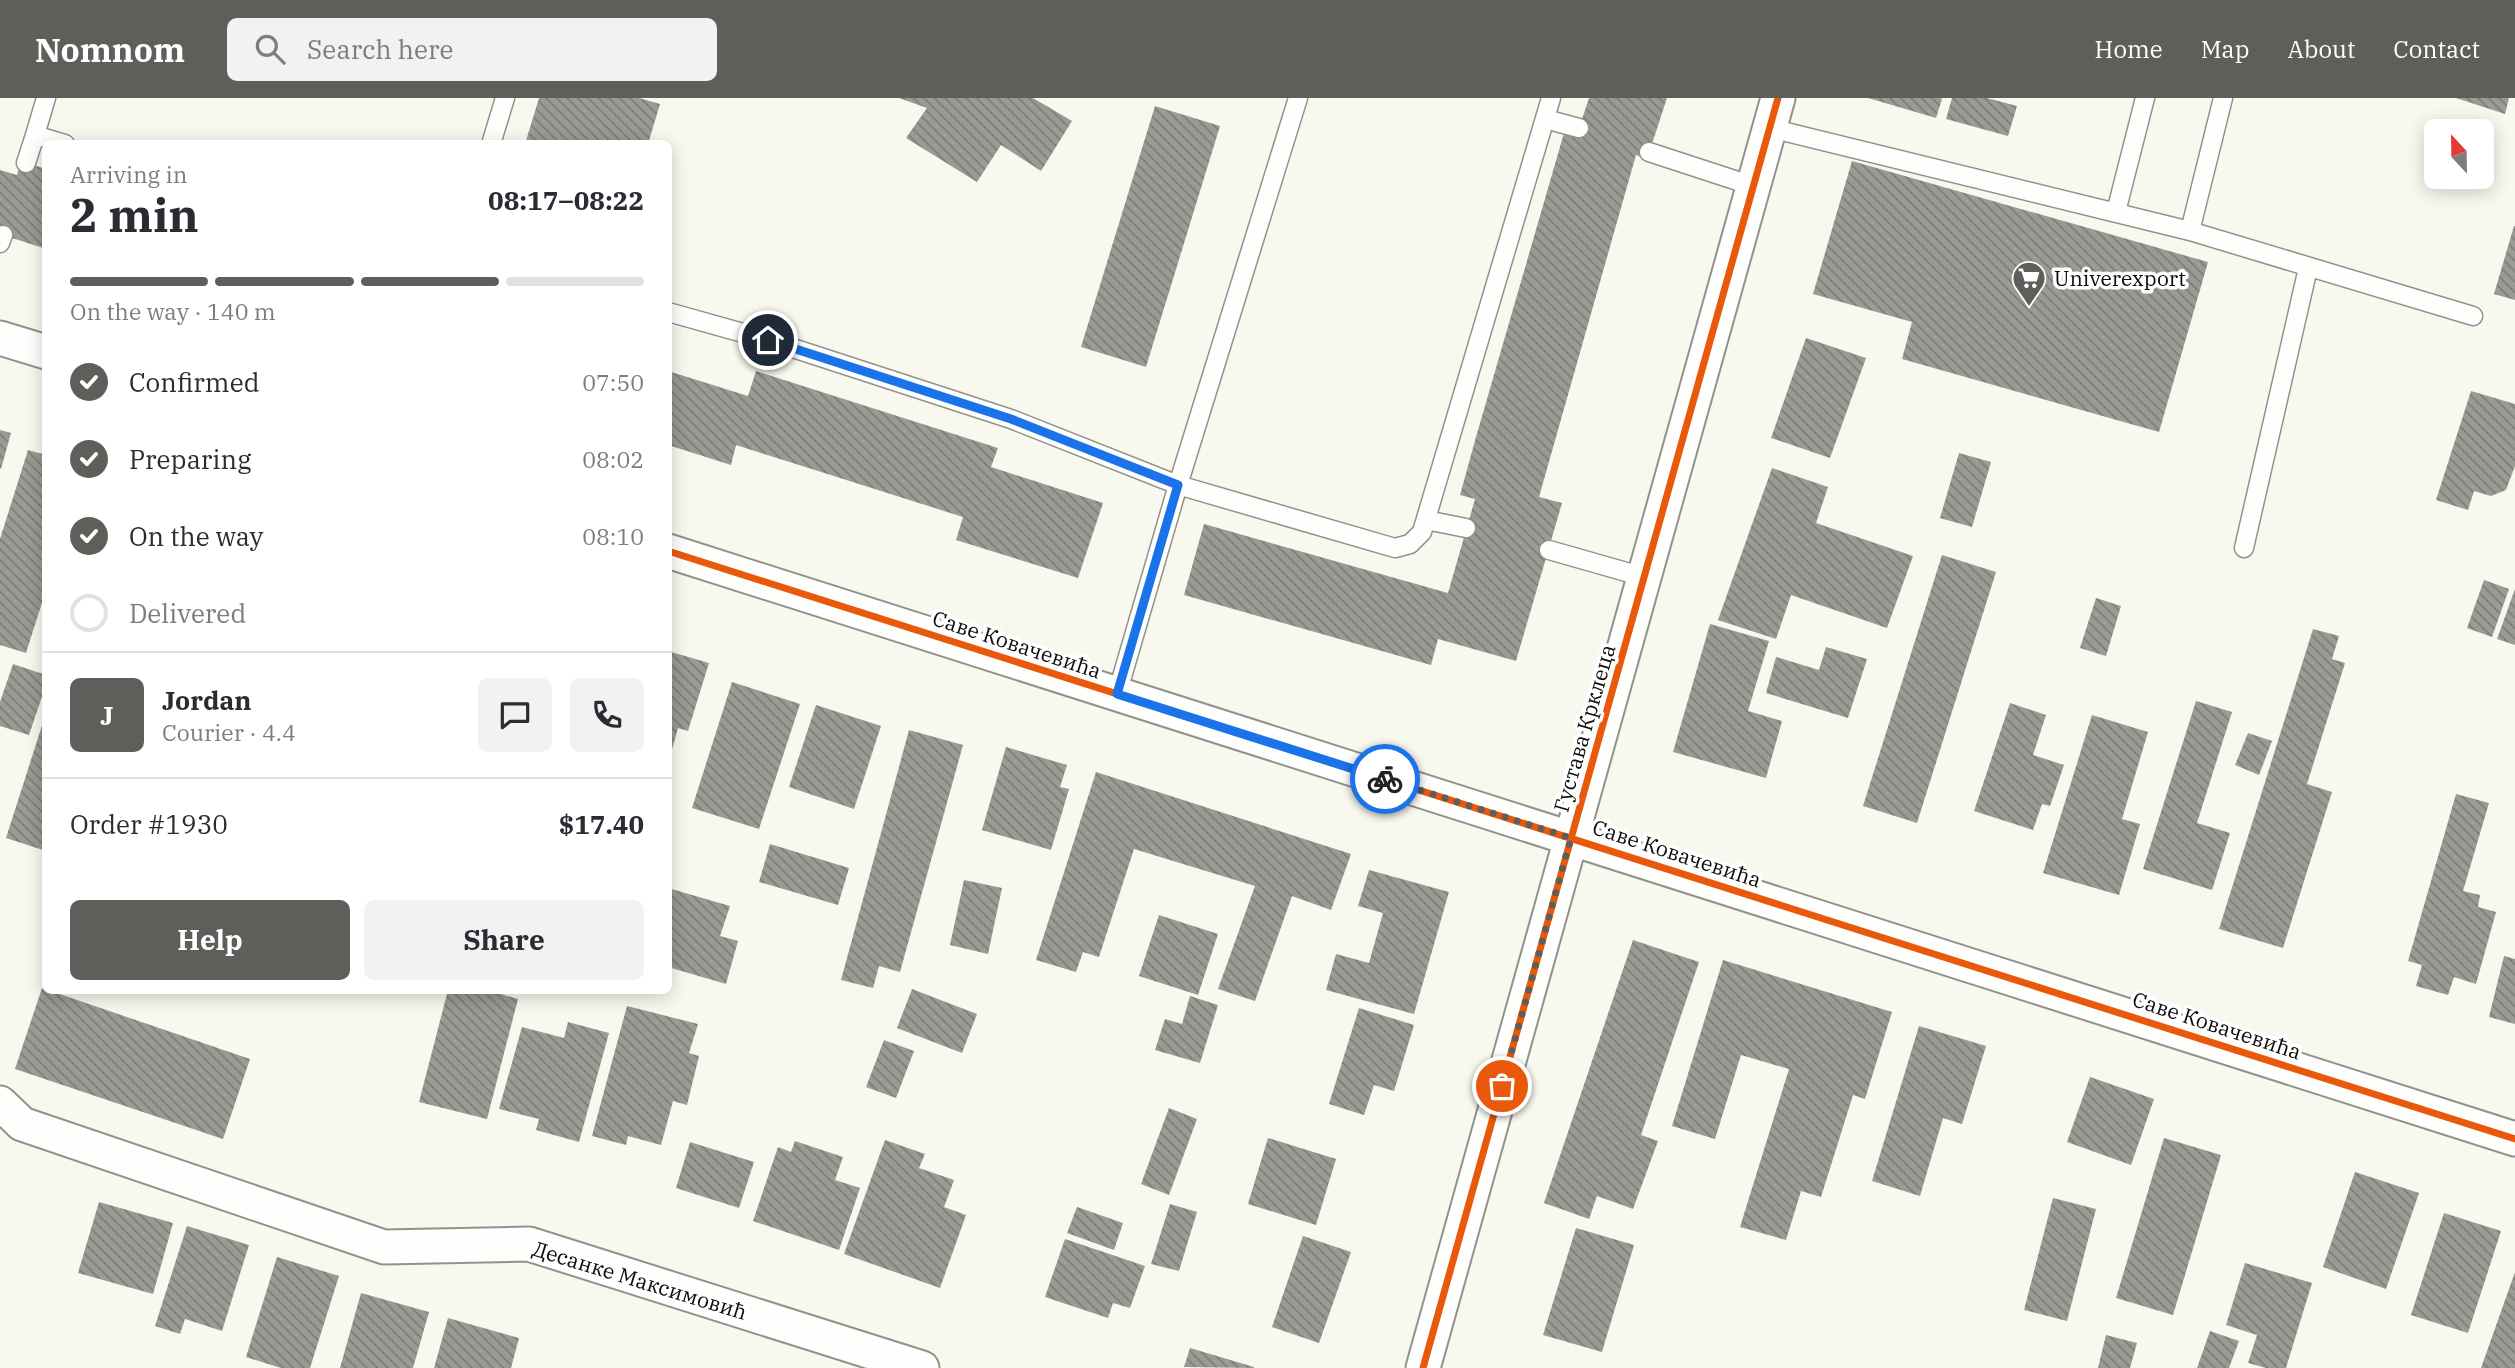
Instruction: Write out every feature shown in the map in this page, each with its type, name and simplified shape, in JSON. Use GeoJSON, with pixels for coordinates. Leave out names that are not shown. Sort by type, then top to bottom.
{"type":"FeatureCollection","features":[{"type":"Feature","properties":{"kind":"street","name":"Густава Крклеца"},"geometry":{"type":"LineString","coordinates":[[1423,1368],[1774,113]]}},
{"type":"Feature","properties":{"kind":"street"},"geometry":{"type":"LineString","coordinates":[[0,338],[42,351]]}},
{"type":"Feature","properties":{"kind":"street","name":"Саве Ковачевића"},"geometry":{"type":"LineString","coordinates":[[672,552],[2515,1139]]}},
{"type":"Feature","properties":{"kind":"street","name":"Десанке Максимовић"},"geometry":{"type":"LineString","coordinates":[[0,1103],[22,1124],[384,1247],[529,1244],[922,1368]]}},
{"type":"Feature","properties":{"kind":"lane"},"geometry":{"type":"LineString","coordinates":[[26,163],[46,98]]}},
{"type":"Feature","properties":{"kind":"lane"},"geometry":{"type":"LineString","coordinates":[[492,140],[505,98]]}},
{"type":"Feature","properties":{"kind":"lane","name":"Саве Ковачевића"},"geometry":{"type":"LineString","coordinates":[[1117,694],[1178,485],[1298,98]]}},
{"type":"Feature","properties":{"kind":"lane"},"geometry":{"type":"LineString","coordinates":[[672,313],[768,340],[1011,419],[1178,485],[1395,548],[1410,544],[1422,532],[1551,98]]}},
{"type":"Feature","properties":{"kind":"lane"},"geometry":{"type":"LineString","coordinates":[[2116,212],[2145,98]]}},
{"type":"Feature","properties":{"kind":"lane"},"geometry":{"type":"LineString","coordinates":[[2190,231],[2223,98]]}},
{"type":"Feature","properties":{"kind":"lane"},"geometry":{"type":"LineString","coordinates":[[1774,113],[2190,231],[2473,316]]}},
{"type":"Feature","properties":{"kind":"lane"},"geometry":{"type":"LineString","coordinates":[[1545,119],[1579,128]]}},
{"type":"Feature","properties":{"kind":"lane"},"geometry":{"type":"LineString","coordinates":[[35,135],[52,140]]}},
{"type":"Feature","properties":{"kind":"lane"},"geometry":{"type":"LineString","coordinates":[[1649,152],[1753,186]]}},
{"type":"Feature","properties":{"kind":"lane"},"geometry":{"type":"LineString","coordinates":[[2244,548],[2308,268]]}},
{"type":"Feature","properties":{"kind":"lane"},"geometry":{"type":"LineString","coordinates":[[1426,520],[1466,528]]}},
{"type":"Feature","properties":{"kind":"lane"},"geometry":{"type":"LineString","coordinates":[[1549,550],[1644,577]]}},
{"type":"Feature","properties":{"kind":"building"},"geometry":{"type":"Polygon","coordinates":[[[539,98],[639,98],[660,104],[649,140],[526,140],[539,98]]]}},
{"type":"Feature","properties":{"kind":"building"},"geometry":{"type":"Polygon","coordinates":[[[899,98],[1033,98],[1072,121],[1041,171],[1001,145],[977,182],[906,138],[927,108],[899,98]]]}},
{"type":"Feature","properties":{"kind":"building"},"geometry":{"type":"Polygon","coordinates":[[[1589,98],[1667,98],[1647,159],[1636,155],[1539,497],[1562,503],[1516,661],[1438,639],[1431,665],[1184,595],[1204,524],[1448,593],[1475,499],[1460,495],[1476,437],[1564,133],[1576,137],[1589,98]]]}},
{"type":"Feature","properties":{"kind":"building"},"geometry":{"type":"Polygon","coordinates":[[[1868,98],[1940,98],[1942,99],[1936,118],[1868,98]]]}},
{"type":"Feature","properties":{"kind":"building"},"geometry":{"type":"Polygon","coordinates":[[[1952,98],[1987,98],[2017,106],[2008,136],[1946,119],[1952,98]]]}},
{"type":"Feature","properties":{"kind":"building"},"geometry":{"type":"Polygon","coordinates":[[[2456,98],[2509,98],[2505,114],[2456,98]]]}},
{"type":"Feature","properties":{"kind":"building"},"geometry":{"type":"Polygon","coordinates":[[[1155,106],[1220,126],[1146,367],[1081,347],[1155,106]]]}},
{"type":"Feature","properties":{"kind":"building"},"geometry":{"type":"Polygon","coordinates":[[[21,161],[42,168],[42,248],[0,234],[0,170],[17,175],[21,161]]]}},
{"type":"Feature","properties":{"kind":"building","name":"Univerexport"},"geometry":{"type":"Polygon","coordinates":[[[1852,161],[2208,262],[2159,432],[1902,359],[1912,322],[1813,294],[1852,161]]]}},
{"type":"Feature","properties":{"kind":"building"},"geometry":{"type":"Polygon","coordinates":[[[2515,226],[2515,300],[2494,294],[2515,226]]]}},
{"type":"Feature","properties":{"kind":"building"},"geometry":{"type":"Polygon","coordinates":[[[1806,338],[1866,358],[1830,458],[1771,438],[1806,338]]]}},
{"type":"Feature","properties":{"kind":"building"},"geometry":{"type":"Polygon","coordinates":[[[756,371],[998,448],[991,467],[1103,503],[1078,578],[956,540],[963,517],[736,445],[731,465],[672,446],[672,372],[748,396],[756,371]]]}},
{"type":"Feature","properties":{"kind":"building"},"geometry":{"type":"Polygon","coordinates":[[[2471,391],[2515,404],[2515,466],[2506,490],[2491,496],[2474,491],[2468,510],[2436,500],[2471,391]]]}},
{"type":"Feature","properties":{"kind":"building"},"geometry":{"type":"Polygon","coordinates":[[[0,430],[11,433],[1,469],[0,468],[0,430]]]}},
{"type":"Feature","properties":{"kind":"building"},"geometry":{"type":"Polygon","coordinates":[[[28,450],[42,454],[42,603],[26,653],[0,645],[0,539],[28,450]]]}},
{"type":"Feature","properties":{"kind":"building"},"geometry":{"type":"Polygon","coordinates":[[[1959,453],[1991,462],[1972,527],[1940,518],[1959,453]]]}},
{"type":"Feature","properties":{"kind":"building"},"geometry":{"type":"Polygon","coordinates":[[[1772,468],[1828,487],[1816,523],[1913,556],[1887,628],[1791,595],[1776,639],[1718,620],[1772,468]]]}},
{"type":"Feature","properties":{"kind":"building"},"geometry":{"type":"Polygon","coordinates":[[[1942,555],[1996,572],[1917,823],[1863,806],[1942,555]]]}},
{"type":"Feature","properties":{"kind":"building"},"geometry":{"type":"Polygon","coordinates":[[[2484,580],[2509,589],[2492,637],[2467,628],[2484,580]]]}},
{"type":"Feature","properties":{"kind":"building"},"geometry":{"type":"Polygon","coordinates":[[[2515,589],[2515,645],[2497,639],[2515,589]]]}},
{"type":"Feature","properties":{"kind":"building"},"geometry":{"type":"Polygon","coordinates":[[[2096,598],[2121,606],[2106,656],[2080,648],[2096,598]]]}},
{"type":"Feature","properties":{"kind":"building"},"geometry":{"type":"Polygon","coordinates":[[[1710,624],[1769,641],[1748,711],[1782,721],[1766,778],[1673,752],[1710,624]]]}},
{"type":"Feature","properties":{"kind":"building"},"geometry":{"type":"Polygon","coordinates":[[[2313,629],[2339,636],[2332,659],[2345,663],[2307,784],[2332,792],[2283,948],[2219,929],[2313,629]]]}},
{"type":"Feature","properties":{"kind":"building"},"geometry":{"type":"Polygon","coordinates":[[[1826,647],[1867,659],[1848,718],[1766,693],[1776,657],[1819,670],[1826,647]]]}},
{"type":"Feature","properties":{"kind":"building"},"geometry":{"type":"Polygon","coordinates":[[[672,652],[709,663],[688,731],[678,728],[672,749],[672,652]]]}},
{"type":"Feature","properties":{"kind":"building"},"geometry":{"type":"Polygon","coordinates":[[[13,664],[42,674],[42,697],[29,735],[0,726],[0,702],[13,664]]]}},
{"type":"Feature","properties":{"kind":"building"},"geometry":{"type":"Polygon","coordinates":[[[732,682],[800,704],[759,829],[692,808],[732,682]]]}},
{"type":"Feature","properties":{"kind":"building"},"geometry":{"type":"Polygon","coordinates":[[[2196,701],[2232,712],[2197,823],[2230,833],[2212,890],[2143,869],[2196,701]]]}},
{"type":"Feature","properties":{"kind":"building"},"geometry":{"type":"Polygon","coordinates":[[[2010,703],[2046,715],[2033,755],[2064,765],[2050,806],[2042,804],[2033,830],[1974,811],[2010,703]]]}},
{"type":"Feature","properties":{"kind":"building"},"geometry":{"type":"Polygon","coordinates":[[[816,705],[881,726],[854,809],[789,787],[816,705]]]}},
{"type":"Feature","properties":{"kind":"building"},"geometry":{"type":"Polygon","coordinates":[[[2092,715],[2148,732],[2122,819],[2140,824],[2119,895],[2043,873],[2092,715]]]}},
{"type":"Feature","properties":{"kind":"building"},"geometry":{"type":"Polygon","coordinates":[[[42,726],[42,850],[6,838],[42,726]]]}},
{"type":"Feature","properties":{"kind":"building"},"geometry":{"type":"Polygon","coordinates":[[[909,730],[963,745],[900,972],[879,966],[873,988],[841,980],[909,730]]]}},
{"type":"Feature","properties":{"kind":"building"},"geometry":{"type":"Polygon","coordinates":[[[2248,733],[2272,741],[2259,775],[2235,765],[2248,733]]]}},
{"type":"Feature","properties":{"kind":"building"},"geometry":{"type":"Polygon","coordinates":[[[1006,747],[1067,765],[1060,787],[1069,789],[1051,850],[982,830],[1006,747]]]}},
{"type":"Feature","properties":{"kind":"building"},"geometry":{"type":"Polygon","coordinates":[[[1096,772],[1351,854],[1331,910],[1292,896],[1255,1001],[1218,989],[1255,886],[1134,849],[1099,957],[1083,952],[1076,972],[1036,960],[1096,772]]]}},
{"type":"Feature","properties":{"kind":"building"},"geometry":{"type":"Polygon","coordinates":[[[2456,794],[2489,803],[2463,891],[2480,895],[2478,907],[2496,912],[2476,984],[2454,977],[2448,995],[2416,986],[2422,965],[2408,961],[2456,794]]]}},
{"type":"Feature","properties":{"kind":"building"},"geometry":{"type":"Polygon","coordinates":[[[770,844],[849,868],[838,905],[759,882],[770,844]]]}},
{"type":"Feature","properties":{"kind":"building"},"geometry":{"type":"Polygon","coordinates":[[[1369,870],[1449,892],[1414,1014],[1326,990],[1336,954],[1369,963],[1383,913],[1358,906],[1369,870]]]}},
{"type":"Feature","properties":{"kind":"building"},"geometry":{"type":"Polygon","coordinates":[[[964,880],[1002,888],[988,954],[950,945],[964,880]]]}},
{"type":"Feature","properties":{"kind":"building"},"geometry":{"type":"Polygon","coordinates":[[[672,889],[730,906],[720,936],[738,941],[726,984],[672,968],[672,889]]]}},
{"type":"Feature","properties":{"kind":"building"},"geometry":{"type":"Polygon","coordinates":[[[1159,915],[1218,934],[1198,995],[1139,976],[1159,915]]]}},
{"type":"Feature","properties":{"kind":"building"},"geometry":{"type":"Polygon","coordinates":[[[1633,940],[1699,962],[1641,1135],[1658,1141],[1633,1209],[1597,1196],[1589,1219],[1544,1203],[1633,940]]]}},
{"type":"Feature","properties":{"kind":"building"},"geometry":{"type":"Polygon","coordinates":[[[2504,956],[2515,959],[2515,1024],[2489,1017],[2504,956]]]}},
{"type":"Feature","properties":{"kind":"building"},"geometry":{"type":"Polygon","coordinates":[[[1723,960],[1892,1012],[1865,1099],[1853,1095],[1821,1197],[1801,1191],[1786,1240],[1740,1227],[1789,1069],[1741,1055],[1715,1139],[1672,1126],[1723,960]]]}},
{"type":"Feature","properties":{"kind":"building"},"geometry":{"type":"Polygon","coordinates":[[[42,988],[42,994],[60,994],[250,1059],[223,1139],[15,1069],[42,988]]]}},
{"type":"Feature","properties":{"kind":"building"},"geometry":{"type":"Polygon","coordinates":[[[912,989],[977,1014],[962,1053],[897,1028],[912,989]]]}},
{"type":"Feature","properties":{"kind":"building"},"geometry":{"type":"Polygon","coordinates":[[[447,994],[501,994],[518,999],[487,1119],[419,1102],[447,994]]]}},
{"type":"Feature","properties":{"kind":"building"},"geometry":{"type":"Polygon","coordinates":[[[1190,996],[1218,1005],[1200,1063],[1155,1050],[1165,1019],[1182,1024],[1190,996]]]}},
{"type":"Feature","properties":{"kind":"building"},"geometry":{"type":"Polygon","coordinates":[[[627,1006],[698,1024],[689,1053],[699,1056],[687,1105],[673,1101],[661,1145],[628,1136],[626,1145],[592,1136],[627,1006]]]}},
{"type":"Feature","properties":{"kind":"building"},"geometry":{"type":"Polygon","coordinates":[[[1359,1008],[1414,1025],[1394,1091],[1374,1085],[1364,1115],[1329,1104],[1359,1008]]]}},
{"type":"Feature","properties":{"kind":"building"},"geometry":{"type":"Polygon","coordinates":[[[568,1022],[609,1033],[579,1142],[536,1130],[539,1119],[499,1109],[522,1027],[564,1038],[568,1022]]]}},
{"type":"Feature","properties":{"kind":"building"},"geometry":{"type":"Polygon","coordinates":[[[1919,1026],[1986,1046],[1962,1124],[1943,1118],[1920,1196],[1872,1181],[1919,1026]]]}},
{"type":"Feature","properties":{"kind":"building"},"geometry":{"type":"Polygon","coordinates":[[[884,1040],[914,1051],[896,1098],[866,1087],[884,1040]]]}},
{"type":"Feature","properties":{"kind":"building"},"geometry":{"type":"Polygon","coordinates":[[[2090,1077],[2154,1099],[2131,1165],[2067,1142],[2090,1077]]]}},
{"type":"Feature","properties":{"kind":"building"},"geometry":{"type":"Polygon","coordinates":[[[1169,1108],[1197,1119],[1169,1195],[1141,1184],[1169,1108]]]}},
{"type":"Feature","properties":{"kind":"building"},"geometry":{"type":"Polygon","coordinates":[[[1268,1138],[1336,1159],[1316,1225],[1248,1204],[1268,1138]]]}},
{"type":"Feature","properties":{"kind":"building"},"geometry":{"type":"Polygon","coordinates":[[[2164,1138],[2221,1155],[2173,1315],[2116,1298],[2164,1138]]]}},
{"type":"Feature","properties":{"kind":"building"},"geometry":{"type":"Polygon","coordinates":[[[885,1140],[925,1154],[919,1168],[954,1180],[944,1207],[966,1215],[940,1288],[844,1254],[885,1140]]]}},
{"type":"Feature","properties":{"kind":"building"},"geometry":{"type":"Polygon","coordinates":[[[795,1141],[843,1157],[835,1180],[860,1188],[839,1250],[753,1221],[778,1147],[791,1152],[795,1141]]]}},
{"type":"Feature","properties":{"kind":"building"},"geometry":{"type":"Polygon","coordinates":[[[690,1142],[754,1162],[739,1208],[676,1188],[690,1142]]]}},
{"type":"Feature","properties":{"kind":"building"},"geometry":{"type":"Polygon","coordinates":[[[2355,1172],[2419,1193],[2386,1289],[2323,1267],[2355,1172]]]}},
{"type":"Feature","properties":{"kind":"building"},"geometry":{"type":"Polygon","coordinates":[[[2053,1198],[2096,1209],[2067,1321],[2024,1310],[2053,1198]]]}},
{"type":"Feature","properties":{"kind":"building"},"geometry":{"type":"Polygon","coordinates":[[[99,1202],[173,1223],[153,1294],[78,1273],[99,1202]]]}},
{"type":"Feature","properties":{"kind":"building"},"geometry":{"type":"Polygon","coordinates":[[[1170,1204],[1197,1212],[1179,1271],[1151,1264],[1170,1204]]]}},
{"type":"Feature","properties":{"kind":"building"},"geometry":{"type":"Polygon","coordinates":[[[1077,1207],[1123,1223],[1114,1250],[1067,1233],[1077,1207]]]}},
{"type":"Feature","properties":{"kind":"building"},"geometry":{"type":"Polygon","coordinates":[[[2444,1213],[2501,1231],[2468,1333],[2411,1315],[2444,1213]]]}},
{"type":"Feature","properties":{"kind":"building"},"geometry":{"type":"Polygon","coordinates":[[[187,1226],[249,1245],[222,1331],[185,1319],[180,1334],[155,1326],[187,1226]]]}},
{"type":"Feature","properties":{"kind":"building"},"geometry":{"type":"Polygon","coordinates":[[[1576,1228],[1634,1245],[1602,1352],[1543,1335],[1576,1228]]]}},
{"type":"Feature","properties":{"kind":"building"},"geometry":{"type":"Polygon","coordinates":[[[1303,1236],[1351,1252],[1319,1343],[1272,1327],[1303,1236]]]}},
{"type":"Feature","properties":{"kind":"building"},"geometry":{"type":"Polygon","coordinates":[[[1065,1239],[1145,1266],[1130,1308],[1113,1303],[1108,1318],[1045,1297],[1065,1239]]]}},
{"type":"Feature","properties":{"kind":"building"},"geometry":{"type":"Polygon","coordinates":[[[277,1257],[339,1276],[310,1368],[281,1368],[246,1357],[277,1257]]]}},
{"type":"Feature","properties":{"kind":"building"},"geometry":{"type":"Polygon","coordinates":[[[2245,1263],[2312,1283],[2286,1368],[2266,1368],[2248,1363],[2257,1335],[2226,1325],[2245,1263]]]}},
{"type":"Feature","properties":{"kind":"building"},"geometry":{"type":"Polygon","coordinates":[[[2515,1272],[2515,1368],[2481,1368],[2515,1272]]]}},
{"type":"Feature","properties":{"kind":"building"},"geometry":{"type":"Polygon","coordinates":[[[361,1293],[429,1312],[413,1368],[340,1368],[361,1293]]]}},
{"type":"Feature","properties":{"kind":"building"},"geometry":{"type":"Polygon","coordinates":[[[448,1318],[519,1338],[511,1368],[434,1368],[448,1318]]]}},
{"type":"Feature","properties":{"kind":"building"},"geometry":{"type":"Polygon","coordinates":[[[2210,1331],[2239,1341],[2229,1368],[2197,1368],[2210,1331]]]}},
{"type":"Feature","properties":{"kind":"building"},"geometry":{"type":"Polygon","coordinates":[[[2106,1335],[2137,1343],[2130,1368],[2098,1368],[2106,1335]]]}},
{"type":"Feature","properties":{"kind":"building"},"geometry":{"type":"Polygon","coordinates":[[[1190,1348],[1254,1367],[1254,1368],[1184,1367],[1190,1348]]]}},
{"type":"Feature","properties":{"kind":"cycle path"},"geometry":{"type":"LineString","coordinates":[[1423,1368],[1778,98]]}},
{"type":"Feature","properties":{"kind":"cycle path"},"geometry":{"type":"LineString","coordinates":[[672,552],[2515,1139]]}},
{"type":"Feature","properties":{"kind":"way so far"},"geometry":{"type":"LineString","coordinates":[[1385,779],[1571,838],[1502,1086]]}},
{"type":"Feature","properties":{"kind":"place","name":"Univerexport"},"geometry":{"type":"Point","coordinates":[2029,308]}},
{"type":"Feature","properties":{"kind":"route"},"geometry":{"type":"LineString","coordinates":[[768,340],[1011,419],[1178,485],[1117,694],[1385,779]]}}]}
